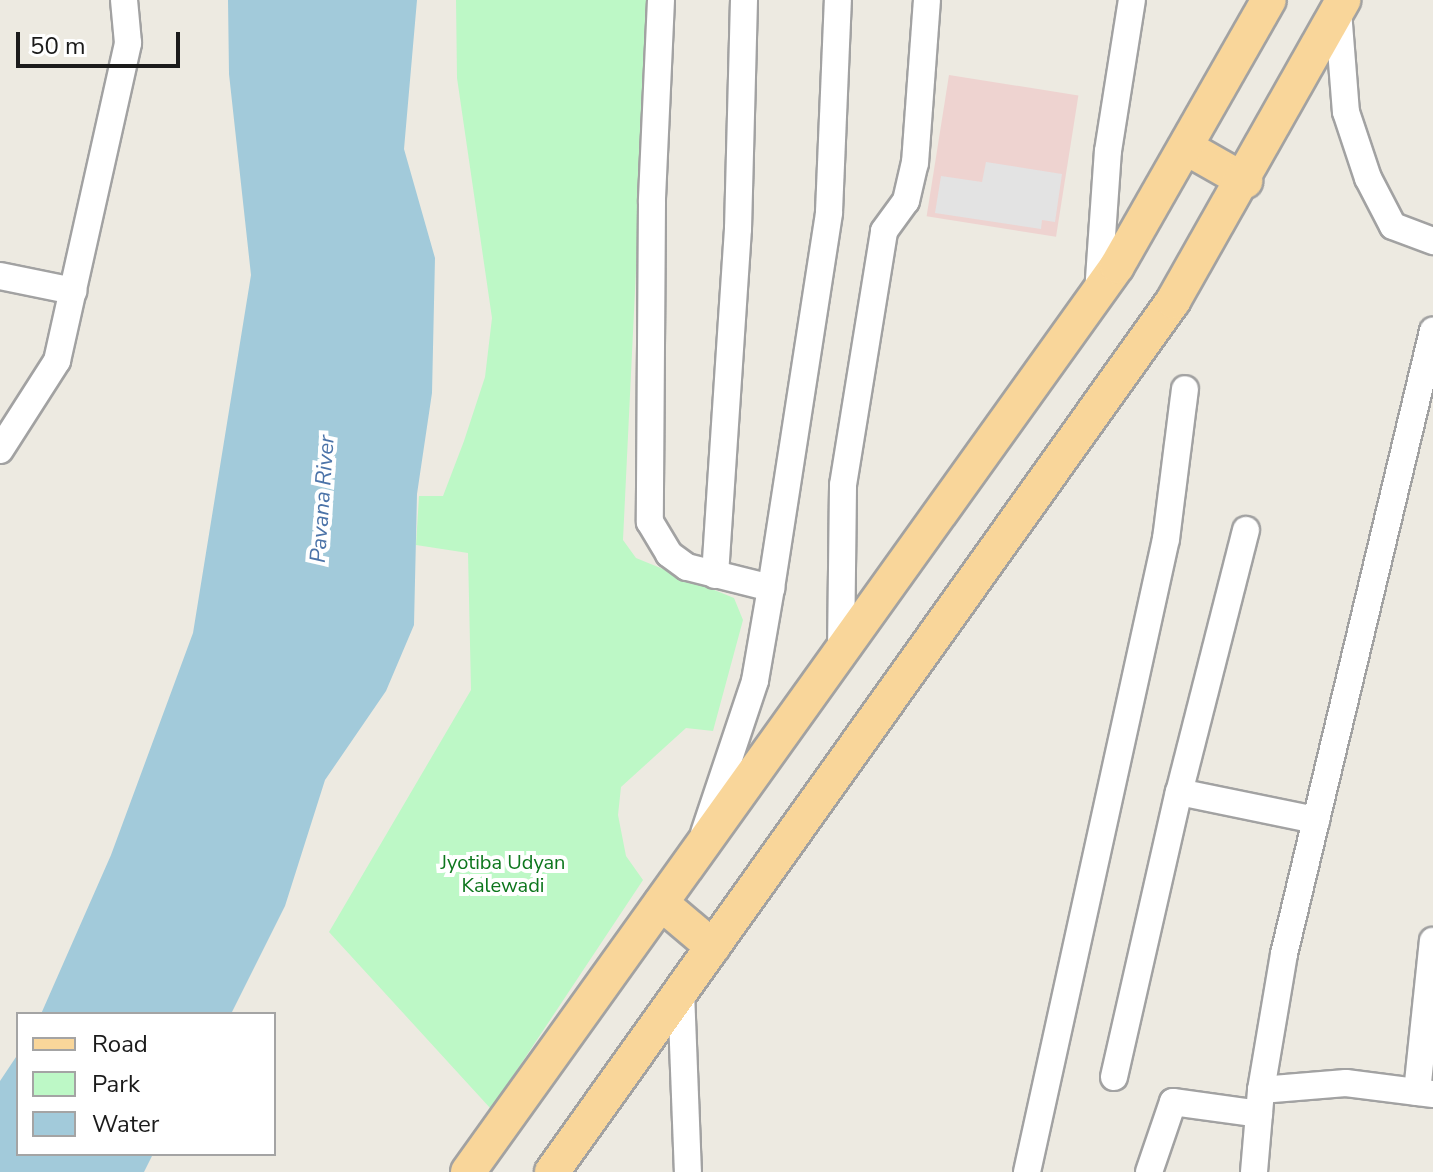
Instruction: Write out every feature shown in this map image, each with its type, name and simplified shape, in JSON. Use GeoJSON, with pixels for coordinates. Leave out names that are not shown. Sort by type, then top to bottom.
{"type":"FeatureCollection","features":[{"type":"Feature","properties":{"kind":"main road"},"geometry":{"type":"LineString","coordinates":[[468,1172],[1098,293],[1187,148],[1269,0]]}},
{"type":"Feature","properties":{"kind":"main road"},"geometry":{"type":"LineString","coordinates":[[552,1172],[1173,301],[1245,181],[1341,5]]}},
{"type":"Feature","properties":{"kind":"main road"},"geometry":{"type":"LineString","coordinates":[[1187,148],[1245,181]]}},
{"type":"Feature","properties":{"kind":"main road"},"geometry":{"type":"LineString","coordinates":[[661,903],[713,947]]}},
{"type":"Feature","properties":{"kind":"street"},"geometry":{"type":"LineString","coordinates":[[0,450],[57,361],[128,43],[124,0]]}},
{"type":"Feature","properties":{"kind":"street"},"geometry":{"type":"LineString","coordinates":[[661,0],[647,496],[650,522],[669,554],[715,575],[771,588]]}},
{"type":"Feature","properties":{"kind":"street"},"geometry":{"type":"LineString","coordinates":[[715,575],[738,229],[744,0]]}},
{"type":"Feature","properties":{"kind":"street"},"geometry":{"type":"LineString","coordinates":[[698,850],[755,681],[771,588],[829,212],[838,0]]}},
{"type":"Feature","properties":{"kind":"street"},"geometry":{"type":"LineString","coordinates":[[841,651],[843,485],[884,231],[906,201],[915,163],[927,0]]}},
{"type":"Feature","properties":{"kind":"street"},"geometry":{"type":"LineString","coordinates":[[1098,293],[1108,151],[1132,0]]}},
{"type":"Feature","properties":{"kind":"street"},"geometry":{"type":"LineString","coordinates":[[1341,5],[1346,112],[1368,178],[1393,226],[1433,241]]}},
{"type":"Feature","properties":{"kind":"street"},"geometry":{"type":"LineString","coordinates":[[0,276],[73,291]]}},
{"type":"Feature","properties":{"kind":"street"},"geometry":{"type":"LineString","coordinates":[[1254,1172],[1260,1102],[1284,954],[1429,375],[1433,331]]}},
{"type":"Feature","properties":{"kind":"street"},"geometry":{"type":"LineString","coordinates":[[1027,1172],[1166,539],[1185,389]]}},
{"type":"Feature","properties":{"kind":"street"},"geometry":{"type":"LineString","coordinates":[[1114,1077],[1179,792],[1246,530]]}},
{"type":"Feature","properties":{"kind":"street"},"geometry":{"type":"LineString","coordinates":[[1179,792],[1316,820]]}},
{"type":"Feature","properties":{"kind":"street"},"geometry":{"type":"LineString","coordinates":[[1149,1172],[1173,1102],[1260,1102],[1346,1083],[1425,1093],[1433,941]]}},
{"type":"Feature","properties":{"kind":"street"},"geometry":{"type":"LineString","coordinates":[[681,992],[688,1172]]}},
{"type":"Feature","properties":{"kind":"shaded area"},"geometry":{"type":"Polygon","coordinates":[[[949,75],[1078,95],[1056,237],[927,216],[949,75]]]}},
{"type":"Feature","properties":{"kind":"shaded area"},"geometry":{"type":"Polygon","coordinates":[[[986,162],[1062,174],[1055,222],[1042,220],[1041,229],[935,213],[941,176],[982,182],[986,162]]]}},
{"type":"Feature","properties":{"kind":"green space","name":"Jyotiba Udyan Kalewadi"},"geometry":{"type":"Polygon","coordinates":[[[456,0],[649,0],[623,540],[636,558],[734,598],[743,620],[713,731],[686,728],[621,787],[618,815],[626,856],[643,880],[491,1109],[329,932],[471,690],[468,553],[416,545],[419,496],[443,496],[485,377],[492,318],[457,78],[456,0]]]}},
{"type":"Feature","properties":{"kind":"water","name":"Pavana River"},"geometry":{"type":"Polygon","coordinates":[[[228,0],[417,0],[404,149],[435,258],[432,393],[417,494],[414,625],[386,691],[325,780],[285,906],[232,1012],[42,1012],[111,855],[193,633],[251,275],[229,74],[228,0]]]}},
{"type":"Feature","properties":{"kind":"water"},"geometry":{"type":"Polygon","coordinates":[[[16,1057],[16,1156],[152,1156],[144,1172],[0,1172],[0,1081],[16,1057]]]}}]}
